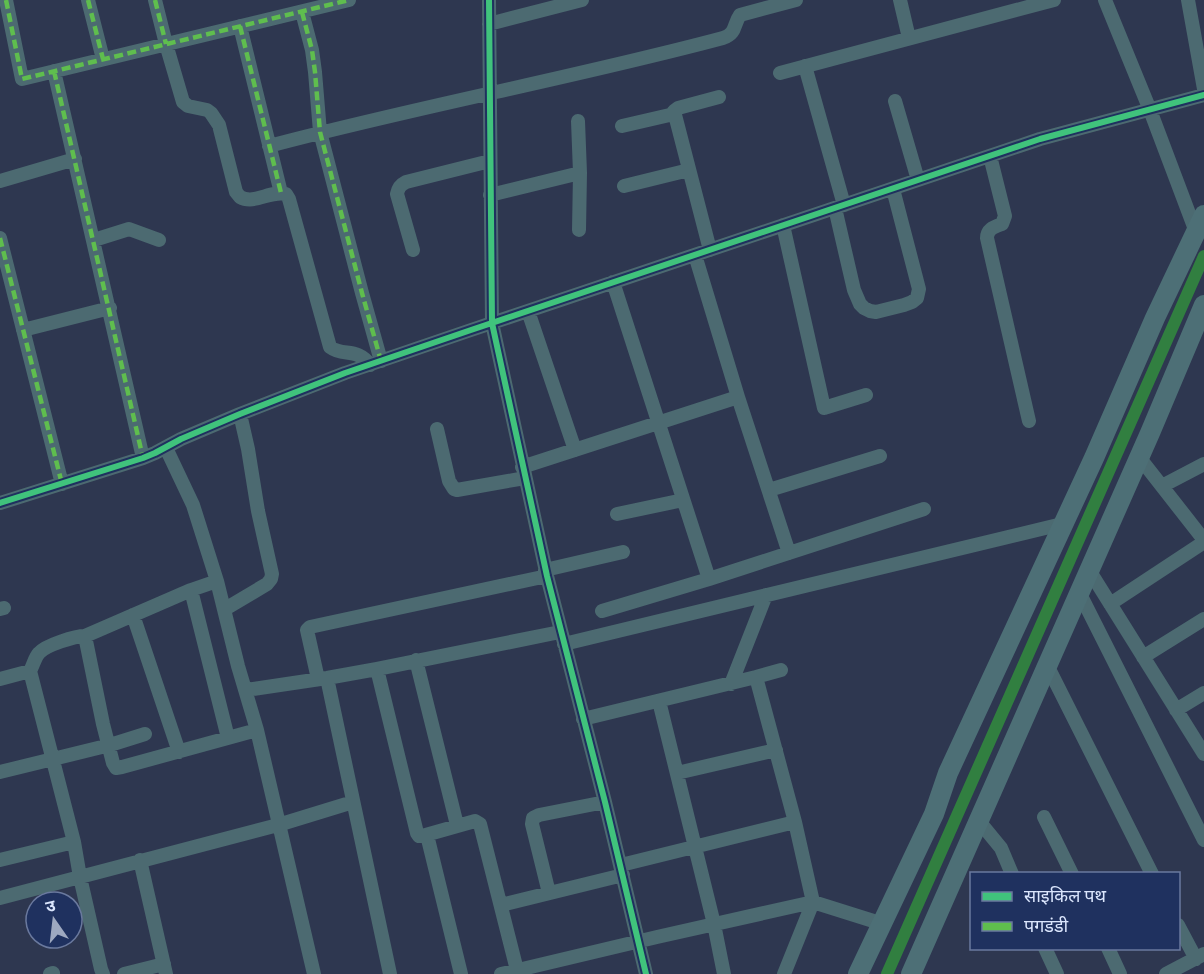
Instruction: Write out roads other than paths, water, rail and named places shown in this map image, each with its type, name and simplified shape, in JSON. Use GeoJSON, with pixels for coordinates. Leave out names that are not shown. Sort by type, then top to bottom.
{"type":"FeatureCollection","features":[{"type":"Feature","properties":{"kind":"street"},"geometry":{"type":"LineString","coordinates":[[6,0],[22,79],[349,0]]}},
{"type":"Feature","properties":{"kind":"street"},"geometry":{"type":"LineString","coordinates":[[88,0],[103,59]]}},
{"type":"Feature","properties":{"kind":"street"},"geometry":{"type":"LineString","coordinates":[[155,0],[183,102],[188,106],[211,113],[219,125],[236,192],[240,197],[250,200],[281,193],[286,194],[289,199],[330,347],[334,351],[363,356],[376,363]]}},
{"type":"Feature","properties":{"kind":"street"},"geometry":{"type":"LineString","coordinates":[[489,0],[492,323],[546,573],[622,870],[646,974]]}},
{"type":"Feature","properties":{"kind":"street"},"geometry":{"type":"LineString","coordinates":[[489,24],[582,0]]}},
{"type":"Feature","properties":{"kind":"street"},"geometry":{"type":"LineString","coordinates":[[269,146],[320,132],[567,77],[723,38],[733,31],[744,7],[796,0]]}},
{"type":"Feature","properties":{"kind":"street"},"geometry":{"type":"LineString","coordinates":[[900,0],[909,38]]}},
{"type":"Feature","properties":{"kind":"street"},"geometry":{"type":"LineString","coordinates":[[780,73],[1054,0]]}},
{"type":"Feature","properties":{"kind":"street"},"geometry":{"type":"LineString","coordinates":[[858,974],[934,814],[948,773],[1200,224],[1105,0]]}},
{"type":"Feature","properties":{"kind":"street"},"geometry":{"type":"LineString","coordinates":[[1188,0],[1204,89]]}},
{"type":"Feature","properties":{"kind":"street"},"geometry":{"type":"LineString","coordinates":[[302,12],[312,50],[320,132],[362,293],[376,363]]}},
{"type":"Feature","properties":{"kind":"street"},"geometry":{"type":"LineString","coordinates":[[240,26],[281,193]]}},
{"type":"Feature","properties":{"kind":"street"},"geometry":{"type":"LineString","coordinates":[[806,66],[840,206],[854,290],[860,304],[876,312],[904,305],[916,298],[919,289],[893,189]]}},
{"type":"Feature","properties":{"kind":"street"},"geometry":{"type":"LineString","coordinates":[[54,71],[143,458]]}},
{"type":"Feature","properties":{"kind":"street"},"geometry":{"type":"LineString","coordinates":[[0,503],[143,458],[240,414],[492,323],[1040,139],[1204,95]]}},
{"type":"Feature","properties":{"kind":"street"},"geometry":{"type":"LineString","coordinates":[[710,250],[674,111],[719,97]]}},
{"type":"Feature","properties":{"kind":"street"},"geometry":{"type":"LineString","coordinates":[[895,101],[918,180]]}},
{"type":"Feature","properties":{"kind":"street"},"geometry":{"type":"LineString","coordinates":[[622,126],[674,114]]}},
{"type":"Feature","properties":{"kind":"street"},"geometry":{"type":"LineString","coordinates":[[578,121],[579,230]]}},
{"type":"Feature","properties":{"kind":"street"},"geometry":{"type":"LineString","coordinates":[[990,156],[1005,216],[1002,224],[987,233],[987,238],[1029,421]]}},
{"type":"Feature","properties":{"kind":"street"},"geometry":{"type":"LineString","coordinates":[[0,181],[75,159]]}},
{"type":"Feature","properties":{"kind":"street"},"geometry":{"type":"LineString","coordinates":[[413,250],[397,194],[401,185],[405,182],[490,161]]}},
{"type":"Feature","properties":{"kind":"street"},"geometry":{"type":"LineString","coordinates":[[624,186],[689,170]]}},
{"type":"Feature","properties":{"kind":"street"},"geometry":{"type":"LineString","coordinates":[[490,195],[580,173]]}},
{"type":"Feature","properties":{"kind":"street"},"geometry":{"type":"LineString","coordinates":[[783,225],[824,408],[866,395]]}},
{"type":"Feature","properties":{"kind":"street"},"geometry":{"type":"LineString","coordinates":[[94,240],[129,229],[159,240]]}},
{"type":"Feature","properties":{"kind":"street"},"geometry":{"type":"LineString","coordinates":[[0,238],[2,254],[62,484]]}},
{"type":"Feature","properties":{"kind":"street"},"geometry":{"type":"LineString","coordinates":[[695,255],[789,553]]}},
{"type":"Feature","properties":{"kind":"street"},"geometry":{"type":"LineString","coordinates":[[613,282],[709,579]]}},
{"type":"Feature","properties":{"kind":"street"},"geometry":{"type":"LineString","coordinates":[[911,974],[1204,305]]}},
{"type":"Feature","properties":{"kind":"street"},"geometry":{"type":"LineString","coordinates":[[23,330],[110,308]]}},
{"type":"Feature","properties":{"kind":"street"},"geometry":{"type":"LineString","coordinates":[[528,311],[575,450]]}},
{"type":"Feature","properties":{"kind":"street"},"geometry":{"type":"LineString","coordinates":[[437,429],[449,481],[457,490],[523,473],[575,450],[738,397]]}},
{"type":"Feature","properties":{"kind":"street"},"geometry":{"type":"LineString","coordinates":[[225,609],[267,584],[272,574],[240,414]]}},
{"type":"Feature","properties":{"kind":"street"},"geometry":{"type":"LineString","coordinates":[[166,448],[193,506],[225,609],[257,730],[314,974]]}},
{"type":"Feature","properties":{"kind":"street"},"geometry":{"type":"LineString","coordinates":[[769,490],[880,456]]}},
{"type":"Feature","properties":{"kind":"street"},"geometry":{"type":"LineString","coordinates":[[1110,604],[1204,541],[1139,457]]}},
{"type":"Feature","properties":{"kind":"street"},"geometry":{"type":"LineString","coordinates":[[1162,486],[1204,464]]}},
{"type":"Feature","properties":{"kind":"street"},"geometry":{"type":"LineString","coordinates":[[617,514],[683,500]]}},
{"type":"Feature","properties":{"kind":"street"},"geometry":{"type":"LineString","coordinates":[[602,610],[709,579],[924,509]]}},
{"type":"Feature","properties":{"kind":"street"},"geometry":{"type":"LineString","coordinates":[[246,690],[322,679],[416,660],[562,638],[765,595],[1062,524]]}},
{"type":"Feature","properties":{"kind":"street"},"geometry":{"type":"LineString","coordinates":[[390,974],[353,802],[322,679],[307,630],[310,627],[546,573],[623,552]]}},
{"type":"Feature","properties":{"kind":"street"},"geometry":{"type":"LineString","coordinates":[[1089,570],[1204,754]]}},
{"type":"Feature","properties":{"kind":"street"},"geometry":{"type":"LineString","coordinates":[[103,974],[74,842],[30,671],[38,654],[45,648],[77,636],[86,636],[217,581]]}},
{"type":"Feature","properties":{"kind":"street"},"geometry":{"type":"LineString","coordinates":[[191,590],[228,738]]}},
{"type":"Feature","properties":{"kind":"street"},"geometry":{"type":"LineString","coordinates":[[1079,592],[1204,840]]}},
{"type":"Feature","properties":{"kind":"street"},"geometry":{"type":"LineString","coordinates":[[730,684],[765,595]]}},
{"type":"Feature","properties":{"kind":"street"},"geometry":{"type":"LineString","coordinates":[[133,615],[179,752]]}},
{"type":"Feature","properties":{"kind":"street"},"geometry":{"type":"LineString","coordinates":[[1143,657],[1204,619]]}},
{"type":"Feature","properties":{"kind":"street"},"geometry":{"type":"LineString","coordinates":[[86,636],[103,724],[116,768],[257,730]]}},
{"type":"Feature","properties":{"kind":"street"},"geometry":{"type":"LineString","coordinates":[[416,660],[457,825]]}},
{"type":"Feature","properties":{"kind":"street"},"geometry":{"type":"LineString","coordinates":[[1047,665],[1151,872]]}},
{"type":"Feature","properties":{"kind":"street"},"geometry":{"type":"LineString","coordinates":[[377,669],[417,833],[419,836],[427,835],[474,821],[480,824],[518,973]]}},
{"type":"Feature","properties":{"kind":"street"},"geometry":{"type":"LineString","coordinates":[[583,719],[781,670]]}},
{"type":"Feature","properties":{"kind":"street"},"geometry":{"type":"LineString","coordinates":[[0,679],[30,671]]}},
{"type":"Feature","properties":{"kind":"street"},"geometry":{"type":"LineString","coordinates":[[756,677],[795,822],[813,902],[784,974]]}},
{"type":"Feature","properties":{"kind":"street"},"geometry":{"type":"LineString","coordinates":[[1176,710],[1204,693]]}},
{"type":"Feature","properties":{"kind":"street"},"geometry":{"type":"LineString","coordinates":[[659,701],[714,924],[724,974]]}},
{"type":"Feature","properties":{"kind":"street"},"geometry":{"type":"LineString","coordinates":[[0,772],[145,734]]}},
{"type":"Feature","properties":{"kind":"street"},"geometry":{"type":"LineString","coordinates":[[677,773],[776,750]]}},
{"type":"Feature","properties":{"kind":"street"},"geometry":{"type":"LineString","coordinates":[[0,898],[278,825],[353,802]]}},
{"type":"Feature","properties":{"kind":"street"},"geometry":{"type":"LineString","coordinates":[[549,893],[532,824],[533,818],[538,815],[605,802]]}},
{"type":"Feature","properties":{"kind":"street"},"geometry":{"type":"LineString","coordinates":[[1044,817],[1072,872]]}},
{"type":"Feature","properties":{"kind":"street"},"geometry":{"type":"LineString","coordinates":[[978,820],[1001,848],[1012,872]]}},
{"type":"Feature","properties":{"kind":"street"},"geometry":{"type":"LineString","coordinates":[[501,905],[549,893],[695,847],[795,822]]}},
{"type":"Feature","properties":{"kind":"street"},"geometry":{"type":"LineString","coordinates":[[427,835],[461,974]]}},
{"type":"Feature","properties":{"kind":"street"},"geometry":{"type":"LineString","coordinates":[[0,860],[74,842]]}},
{"type":"Feature","properties":{"kind":"street"},"geometry":{"type":"LineString","coordinates":[[124,974],[165,969],[140,860]]}},
{"type":"Feature","properties":{"kind":"street"},"geometry":{"type":"LineString","coordinates":[[501,974],[518,973],[638,942],[813,902],[883,924]]}},
{"type":"Feature","properties":{"kind":"street"},"geometry":{"type":"LineString","coordinates":[[1166,974],[1185,970],[1200,956],[1180,926]]}},
{"type":"Feature","properties":{"kind":"street"},"geometry":{"type":"LineString","coordinates":[[1051,950],[1057,974]]}},
{"type":"Feature","properties":{"kind":"street"},"geometry":{"type":"LineString","coordinates":[[1109,950],[1120,974]]}},
{"type":"Feature","properties":{"kind":"waterway"},"geometry":{"type":"LineString","coordinates":[[887,974],[1204,256]]}}]}
